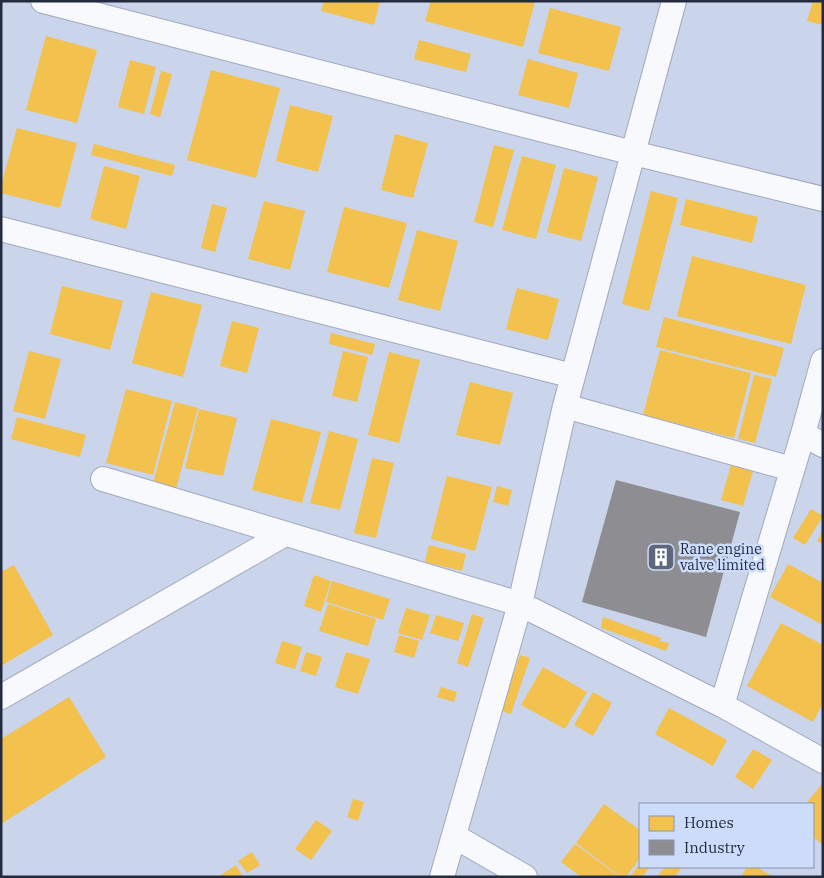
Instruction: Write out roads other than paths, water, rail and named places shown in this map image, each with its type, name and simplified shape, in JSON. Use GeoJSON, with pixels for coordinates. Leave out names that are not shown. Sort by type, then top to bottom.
{"type":"FeatureCollection","features":[{"type":"Feature","properties":{"kind":"street"},"geometry":{"type":"LineString","coordinates":[[43,1],[633,153],[823,199]]}},
{"type":"Feature","properties":{"kind":"street"},"geometry":{"type":"LineString","coordinates":[[442,877],[520,604],[565,406],[674,1]]}},
{"type":"Feature","properties":{"kind":"street"},"geometry":{"type":"LineString","coordinates":[[1,229],[573,376]]}},
{"type":"Feature","properties":{"kind":"street"},"geometry":{"type":"LineString","coordinates":[[722,705],[792,469],[813,439],[823,361]]}},
{"type":"Feature","properties":{"kind":"street"},"geometry":{"type":"LineString","coordinates":[[565,406],[792,469]]}},
{"type":"Feature","properties":{"kind":"street"},"geometry":{"type":"LineString","coordinates":[[103,479],[520,604],[722,705],[823,761]]}},
{"type":"Feature","properties":{"kind":"street"},"geometry":{"type":"LineString","coordinates":[[1,697],[285,534]]}},
{"type":"Feature","properties":{"kind":"street"},"geometry":{"type":"LineString","coordinates":[[454,836],[525,877]]}},
{"type":"Feature","properties":{"kind":"place","name":"Rane engine valve limited"},"geometry":{"type":"Point","coordinates":[661,557]}}]}
